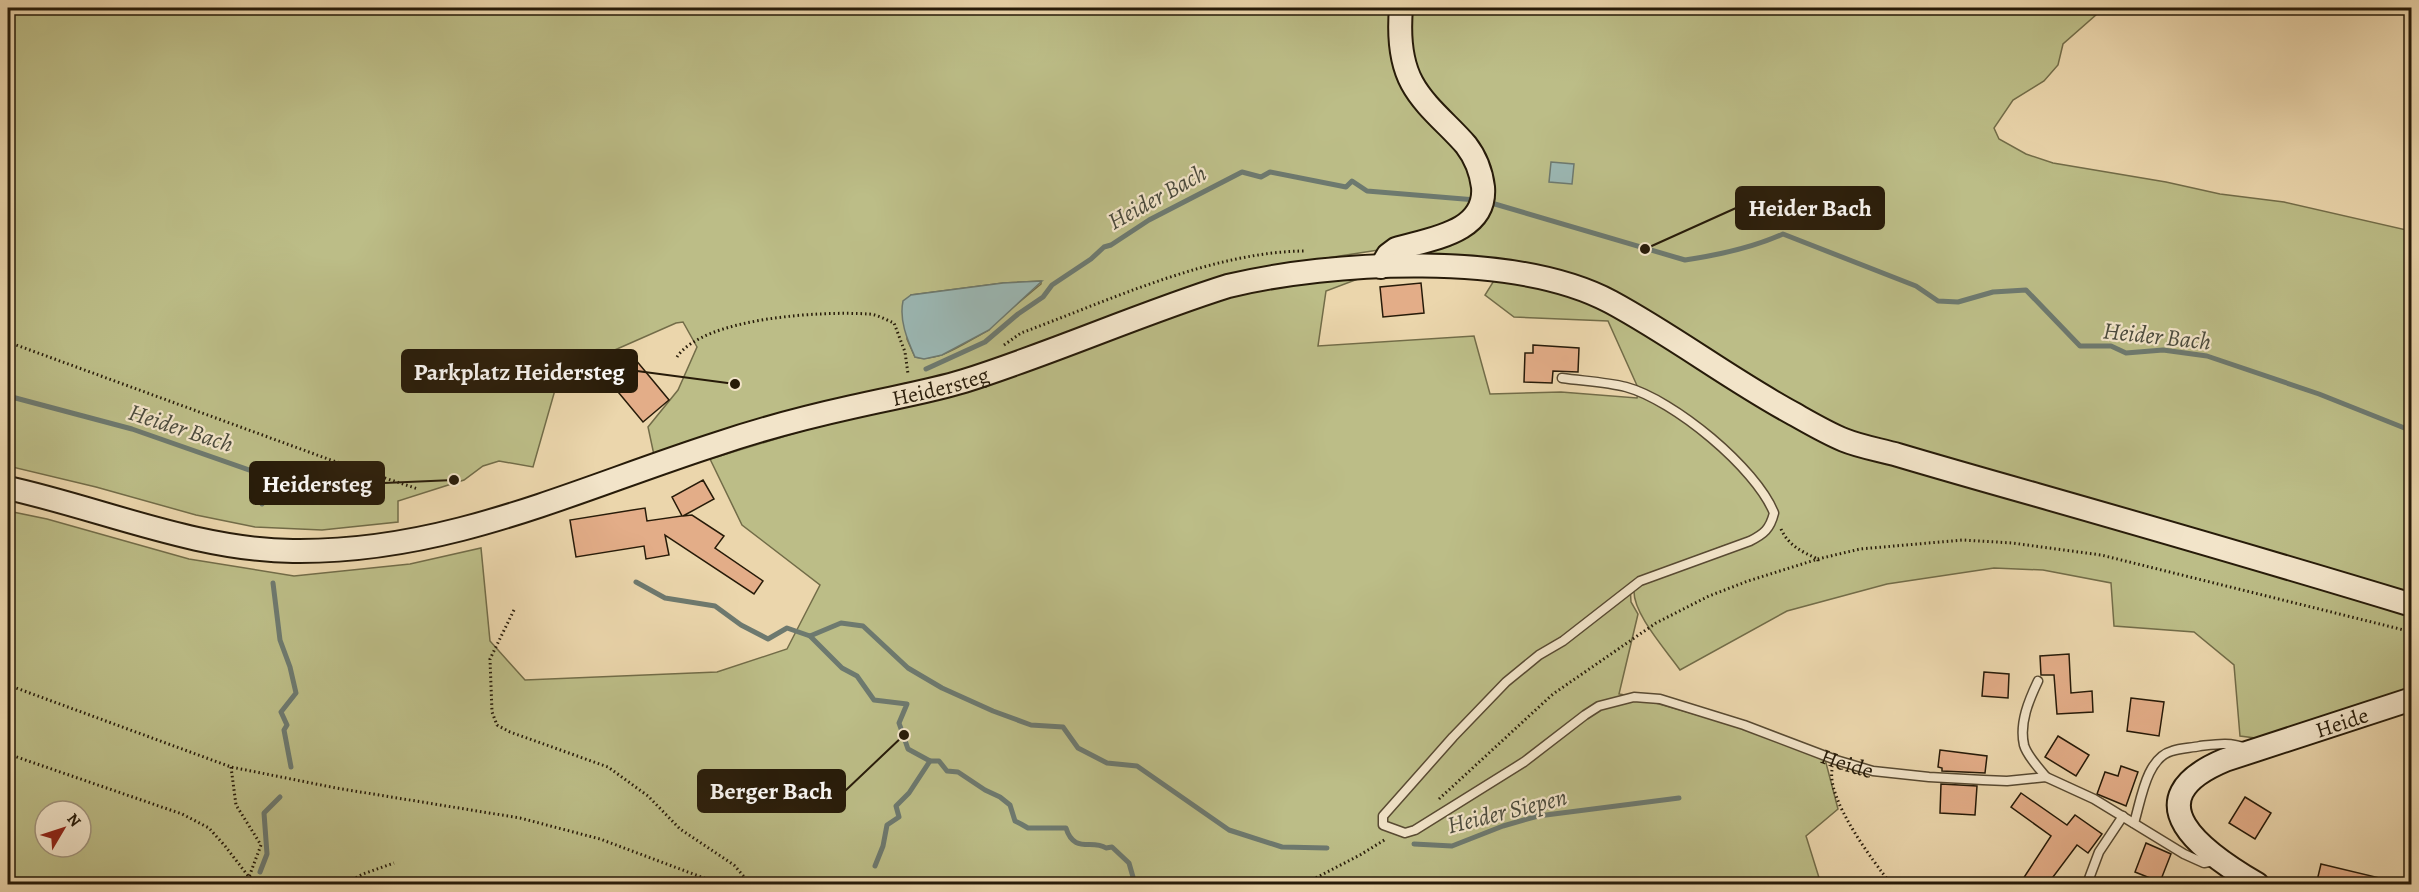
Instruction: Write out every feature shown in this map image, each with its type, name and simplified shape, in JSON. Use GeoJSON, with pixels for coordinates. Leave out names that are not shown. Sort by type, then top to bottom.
{"type":"FeatureCollection","features":[{"type":"Feature","properties":{"kind":"main road"},"geometry":{"type":"LineString","coordinates":[[1382,267],[1388,255],[1396,249],[1463,227],[1475,216],[1482,200],[1480,170],[1474,156],[1416,90],[1408,74],[1402,54],[1401,8]]}},
{"type":"Feature","properties":{"kind":"main road","name":"Heidersteg"},"geometry":{"type":"LineString","coordinates":[[8,488],[191,537],[232,544],[289,551],[380,547],[439,536],[488,523],[652,465],[770,428],[962,381],[1228,286],[1265,277],[1312,271],[1382,267],[1447,267],[1487,270],[1562,283],[1597,295],[1745,387],[1844,440],[2168,532],[2412,605]]}},
{"type":"Feature","properties":{"kind":"main road","name":"Heide"},"geometry":{"type":"LineString","coordinates":[[2257,885],[2218,860],[2200,845],[2185,825],[2179,809],[2181,793],[2190,780],[2204,770],[2253,750],[2404,700]]}},
{"type":"Feature","properties":{"kind":"lane"},"geometry":{"type":"LineString","coordinates":[[1400,831],[1383,825],[1383,816],[1453,737],[1506,682],[1640,581],[1764,535],[1771,526],[1774,513],[1761,487],[1711,437],[1689,419],[1626,387],[1562,378]]}},
{"type":"Feature","properties":{"kind":"lane"},"geometry":{"type":"LineString","coordinates":[[2038,681],[2025,714],[2023,730],[2025,747],[2046,777]]}},
{"type":"Feature","properties":{"kind":"lane","name":"Heide"},"geometry":{"type":"LineString","coordinates":[[1400,831],[1406,833],[1415,830],[1524,762],[1599,706],[1634,697],[1660,699],[1744,725],[1836,760],[1873,771],[1929,777],[2007,781],[2046,777],[2094,799],[2166,844],[2204,863],[2218,860]]}},
{"type":"Feature","properties":{"kind":"lane"},"geometry":{"type":"LineString","coordinates":[[2134,823],[2149,776],[2157,760],[2170,751],[2232,743],[2253,750]]}},
{"type":"Feature","properties":{"kind":"lane"},"geometry":{"type":"LineString","coordinates":[[2087,885],[2099,852],[2122,816]]}},
{"type":"Feature","properties":{"kind":"path"},"geometry":{"type":"LineString","coordinates":[[1000,348],[1021,333],[1180,274],[1280,251],[1313,251]]}},
{"type":"Feature","properties":{"kind":"path"},"geometry":{"type":"LineString","coordinates":[[677,357],[684,347],[716,331],[791,315],[871,314],[894,323],[906,352],[909,376],[903,378]]}},
{"type":"Feature","properties":{"kind":"path"},"geometry":{"type":"LineString","coordinates":[[8,342],[328,459],[418,489]]}},
{"type":"Feature","properties":{"kind":"path"},"geometry":{"type":"LineString","coordinates":[[1774,513],[1785,536],[1799,550],[1818,561]]}},
{"type":"Feature","properties":{"kind":"path"},"geometry":{"type":"LineString","coordinates":[[1435,802],[1553,693],[1656,623],[1719,592],[1860,549],[1953,541],[2012,543],[2101,555],[2412,632]]}},
{"type":"Feature","properties":{"kind":"path"},"geometry":{"type":"LineString","coordinates":[[514,610],[490,659],[492,712],[497,725],[510,732],[608,767],[648,796],[680,829],[734,865],[746,879],[746,885]]}},
{"type":"Feature","properties":{"kind":"path"},"geometry":{"type":"LineString","coordinates":[[8,685],[231,766],[336,788],[520,818],[600,839],[720,885]]}},
{"type":"Feature","properties":{"kind":"path"},"geometry":{"type":"LineString","coordinates":[[8,754],[182,814],[209,828],[249,877],[263,885]]}},
{"type":"Feature","properties":{"kind":"path"},"geometry":{"type":"LineString","coordinates":[[1836,760],[1831,780],[1842,808],[1856,834],[1891,885]]}},
{"type":"Feature","properties":{"kind":"path"},"geometry":{"type":"LineString","coordinates":[[231,766],[236,805],[261,845],[245,885]]}},
{"type":"Feature","properties":{"kind":"path"},"geometry":{"type":"LineString","coordinates":[[1304,885],[1400,831]]}},
{"type":"Feature","properties":{"kind":"path"},"geometry":{"type":"LineString","coordinates":[[344,885],[363,874],[394,863]]}},
{"type":"Feature","properties":{"kind":"green space"},"geometry":{"type":"Polygon","coordinates":[[[8,8],[1396,8],[1398,41],[1473,161],[1471,214],[1385,249],[1262,268],[1040,342],[946,380],[906,383],[654,455],[648,427],[678,390],[697,347],[683,322],[676,323],[559,376],[533,467],[499,461],[483,466],[464,480],[398,501],[398,522],[322,530],[255,527],[196,515],[96,487],[8,466],[8,8]],[[1041,281],[1003,283],[911,295],[907,339],[915,357],[934,357],[944,354],[989,330],[994,323],[1041,284],[1041,281]]]}},
{"type":"Feature","properties":{"kind":"green space"},"geometry":{"type":"Polygon","coordinates":[[[1401,8],[2101,8],[2063,44],[2058,65],[2044,81],[2013,100],[1994,128],[1999,139],[2026,154],[2053,163],[2166,182],[2220,194],[2284,202],[2411,231],[2411,602],[2168,529],[2167,532],[1844,440],[1793,414],[1844,441],[2323,582],[2411,614],[2411,691],[2263,739],[2240,736],[2234,665],[2194,632],[2114,626],[2111,583],[2043,570],[1994,568],[1887,584],[1787,611],[1680,670],[1644,620],[1638,609],[1634,589],[1641,584],[1728,553],[1726,545],[1641,577],[1630,585],[1631,602],[1638,614],[1619,694],[1747,729],[1825,759],[1838,809],[1806,836],[1821,884],[8,884],[8,511],[47,519],[189,559],[294,576],[410,564],[481,548],[490,641],[525,680],[717,672],[787,649],[820,585],[742,525],[710,459],[802,431],[951,394],[1113,333],[1231,294],[1267,286],[1371,274],[1326,291],[1318,346],[1474,336],[1490,394],[1561,392],[1637,398],[1639,390],[1608,321],[1514,317],[1485,295],[1498,274],[1561,285],[1597,296],[1702,360],[1612,303],[1597,295],[1571,286],[1518,273],[1491,270],[1381,267],[1388,255],[1396,249],[1441,236],[1468,223],[1477,212],[1482,199],[1482,182],[1477,162],[1466,145],[1417,92],[1405,65],[1400,36],[1401,8]]]}},
{"type":"Feature","properties":{"kind":"water"},"geometry":{"type":"Polygon","coordinates":[[[1551,162],[1574,164],[1572,184],[1549,182],[1551,162]]]}},
{"type":"Feature","properties":{"kind":"water"},"geometry":{"type":"Polygon","coordinates":[[[1042,281],[989,330],[942,355],[924,359],[915,357],[902,315],[903,301],[911,295],[1003,283],[1042,281]]]}},
{"type":"Feature","properties":{"kind":"building"},"geometry":{"type":"Polygon","coordinates":[[[1421,283],[1424,313],[1383,317],[1380,287],[1421,283]]]}},
{"type":"Feature","properties":{"kind":"building"},"geometry":{"type":"Polygon","coordinates":[[[1533,345],[1579,348],[1578,372],[1553,371],[1552,383],[1524,382],[1525,353],[1533,353],[1533,345]]]}},
{"type":"Feature","properties":{"kind":"building"},"geometry":{"type":"Polygon","coordinates":[[[635,359],[669,400],[643,422],[609,381],[635,359]]]}},
{"type":"Feature","properties":{"kind":"building"},"geometry":{"type":"Polygon","coordinates":[[[703,480],[714,499],[683,516],[692,515],[724,536],[715,548],[763,581],[754,594],[665,535],[669,555],[646,559],[644,546],[576,557],[570,520],[645,508],[647,521],[682,516],[672,497],[703,480]]]}},
{"type":"Feature","properties":{"kind":"building"},"geometry":{"type":"Polygon","coordinates":[[[2069,654],[2071,693],[2092,691],[2093,712],[2057,714],[2054,675],[2041,675],[2040,656],[2069,654]]]}},
{"type":"Feature","properties":{"kind":"building"},"geometry":{"type":"Polygon","coordinates":[[[1984,672],[2009,674],[2008,698],[1982,696],[1984,672]]]}},
{"type":"Feature","properties":{"kind":"building"},"geometry":{"type":"Polygon","coordinates":[[[2131,698],[2164,702],[2159,736],[2127,731],[2131,698]]]}},
{"type":"Feature","properties":{"kind":"building"},"geometry":{"type":"Polygon","coordinates":[[[2058,736],[2089,755],[2076,776],[2045,757],[2058,736]]]}},
{"type":"Feature","properties":{"kind":"building"},"geometry":{"type":"Polygon","coordinates":[[[1940,750],[1987,756],[1985,773],[1942,771],[1942,768],[1938,767],[1940,750]]]}},
{"type":"Feature","properties":{"kind":"building"},"geometry":{"type":"Polygon","coordinates":[[[2121,766],[2138,772],[2126,806],[2097,794],[2105,772],[2118,776],[2121,766]]]}},
{"type":"Feature","properties":{"kind":"building"},"geometry":{"type":"Polygon","coordinates":[[[1941,784],[1977,786],[1975,815],[1940,813],[1941,784]]]}},
{"type":"Feature","properties":{"kind":"building"},"geometry":{"type":"Polygon","coordinates":[[[2021,793],[2067,825],[2075,815],[2102,834],[2088,853],[2077,845],[2047,885],[2019,885],[2051,836],[2011,807],[2021,793]]]}},
{"type":"Feature","properties":{"kind":"building"},"geometry":{"type":"Polygon","coordinates":[[[2245,797],[2271,813],[2255,839],[2229,823],[2245,797]]]}},
{"type":"Feature","properties":{"kind":"building"},"geometry":{"type":"Polygon","coordinates":[[[2146,843],[2171,854],[2160,882],[2135,872],[2146,843]]]}},
{"type":"Feature","properties":{"kind":"building"},"geometry":{"type":"Polygon","coordinates":[[[2321,864],[2384,879],[2384,885],[2316,885],[2321,864]]]}},
{"type":"Feature","properties":{"kind":"waterway","name":"Heider Bach"},"geometry":{"type":"LineString","coordinates":[[926,369],[985,342],[1018,314],[1043,297],[1052,285],[1091,259],[1104,247],[1111,245],[1149,220],[1242,172],[1261,177],[1270,172],[1346,187],[1352,181],[1367,191],[1476,200]]}},
{"type":"Feature","properties":{"kind":"waterway","name":"Heider Bach"},"geometry":{"type":"LineString","coordinates":[[1488,202],[1685,260],[1735,250],[1783,234],[1916,286],[1938,301],[1958,302],[1993,292],[2026,290],[2080,346],[2111,346],[2126,353],[2163,350],[2207,356],[2319,394],[2412,431]]}},
{"type":"Feature","properties":{"kind":"waterway","name":"Heider Bach"},"geometry":{"type":"LineString","coordinates":[[8,396],[132,429],[341,502]]}},
{"type":"Feature","properties":{"kind":"waterway"},"geometry":{"type":"LineString","coordinates":[[255,472],[262,504]]}},
{"type":"Feature","properties":{"kind":"waterway","name":"Heider Siepen"},"geometry":{"type":"LineString","coordinates":[[636,582],[665,598],[715,606],[741,625],[768,639],[787,628],[810,636],[841,623],[863,626],[908,668],[942,688],[1031,725],[1063,727],[1078,748],[1107,763],[1137,766],[1229,830],[1282,847],[1327,848]]}},
{"type":"Feature","properties":{"kind":"waterway"},"geometry":{"type":"LineString","coordinates":[[273,583],[280,640],[296,693],[281,712],[287,725],[284,730],[291,767]]}},
{"type":"Feature","properties":{"kind":"waterway"},"geometry":{"type":"LineString","coordinates":[[810,636],[842,668],[857,676],[874,700],[907,704],[899,723],[908,749],[930,761],[909,793],[896,806],[899,817],[887,825],[883,846],[875,866]]}},
{"type":"Feature","properties":{"kind":"waterway"},"geometry":{"type":"LineString","coordinates":[[930,761],[939,761],[947,771],[958,772],[1000,797],[1010,805],[1015,821],[1028,828],[1066,828],[1069,836],[1078,843],[1112,847],[1129,863],[1135,884]]}},
{"type":"Feature","properties":{"kind":"waterway"},"geometry":{"type":"LineString","coordinates":[[260,872],[267,854],[264,813],[280,797]]}},
{"type":"Feature","properties":{"kind":"waterway","name":"Heider Siepen"},"geometry":{"type":"LineString","coordinates":[[1414,844],[1452,846],[1503,826],[1538,816],[1679,798]]}},
{"type":"Feature","properties":{"kind":"place","name":"Heider Bach"},"geometry":{"type":"Point","coordinates":[1645,249]}},
{"type":"Feature","properties":{"kind":"place","name":"Parkplatz Heidersteg"},"geometry":{"type":"Point","coordinates":[735,384]}},
{"type":"Feature","properties":{"kind":"place","name":"Heidersteg"},"geometry":{"type":"Point","coordinates":[454,480]}},
{"type":"Feature","properties":{"kind":"place","name":"Berger Bach"},"geometry":{"type":"Point","coordinates":[904,735]}}]}
